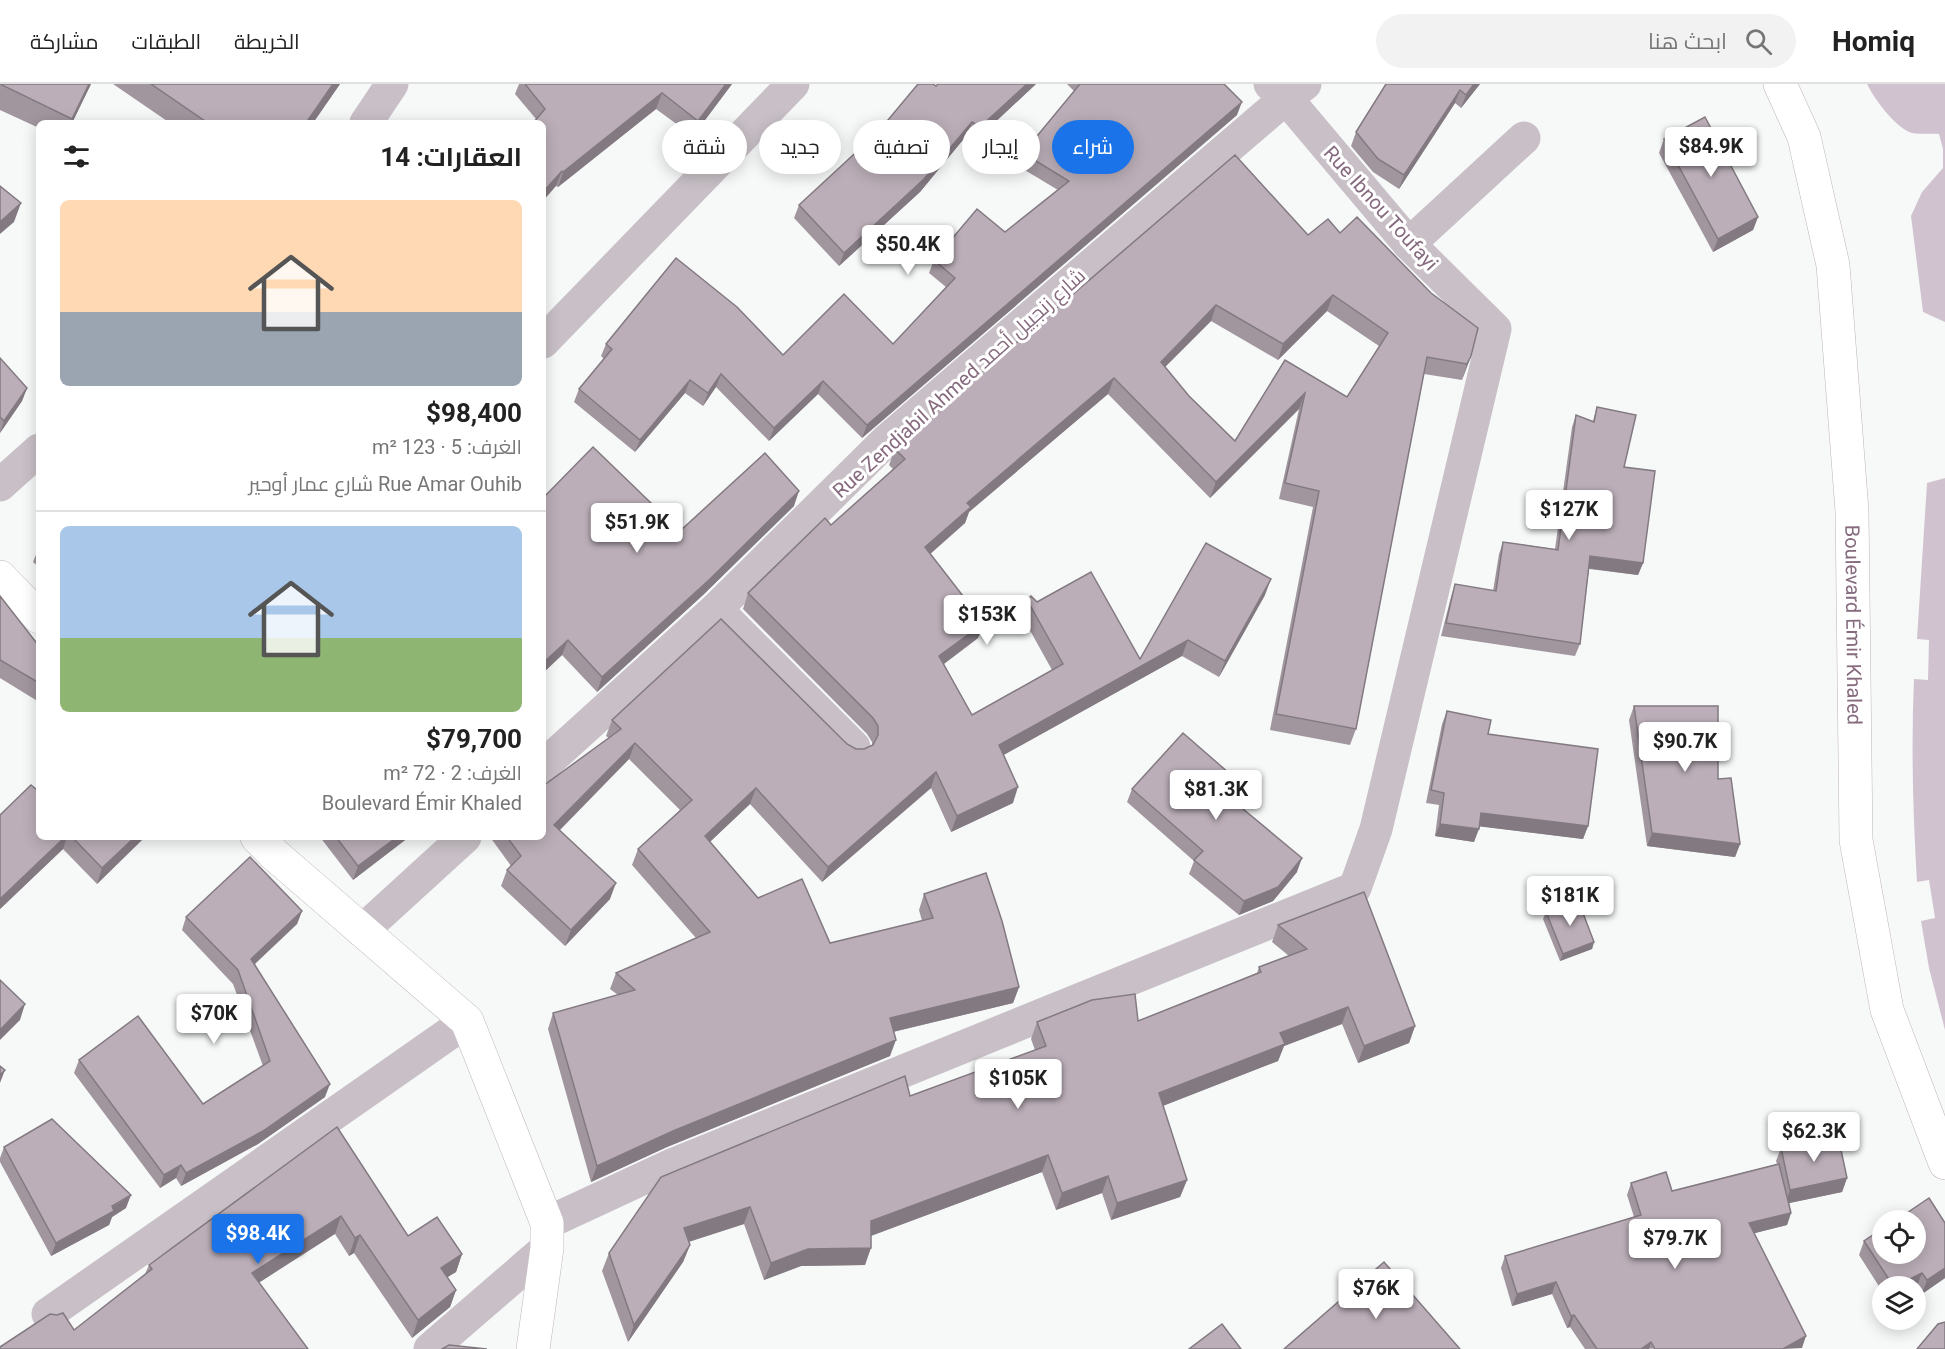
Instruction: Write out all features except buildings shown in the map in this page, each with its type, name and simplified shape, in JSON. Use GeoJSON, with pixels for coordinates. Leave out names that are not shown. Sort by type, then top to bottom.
{"type":"FeatureCollection","features":[{"type":"Feature","properties":{"kind":"main road","name":"Boulevard Émir Khaled"},"geometry":{"type":"LineString","coordinates":[[1780,84],[1804,137],[1833,265],[1852,511],[1856,840],[1887,1010],[1945,1163]]}},
{"type":"Feature","properties":{"kind":"main road"},"geometry":{"type":"LineString","coordinates":[[0,577],[36,613]]}},
{"type":"Feature","properties":{"kind":"main road"},"geometry":{"type":"LineString","coordinates":[[259,840],[467,1021],[547,1236],[534,1349]]}},
{"type":"Feature","properties":{"kind":"street"},"geometry":{"type":"LineString","coordinates":[[368,120],[392,84]]}},
{"type":"Feature","properties":{"kind":"street"},"geometry":{"type":"LineString","coordinates":[[546,339],[794,84]]}},
{"type":"Feature","properties":{"kind":"street","name":"Rue Ibnou Toufayi"},"geometry":{"type":"LineString","coordinates":[[547,1236],[674,1164],[1355,888],[1376,829],[1495,329],[1409,244],[1287,89]]}},
{"type":"Feature","properties":{"kind":"street","name":"Rue Zendjabil Ahmed شارع زنجبيل أحمد"},"geometry":{"type":"LineString","coordinates":[[546,763],[716,609],[886,441],[1287,89]]}},
{"type":"Feature","properties":{"kind":"street"},"geometry":{"type":"LineString","coordinates":[[1409,244],[1524,138]]}},
{"type":"Feature","properties":{"kind":"street"},"geometry":{"type":"LineString","coordinates":[[0,485],[36,453]]}},
{"type":"Feature","properties":{"kind":"street"},"geometry":{"type":"LineString","coordinates":[[716,609],[854,747]]}},
{"type":"Feature","properties":{"kind":"street"},"geometry":{"type":"LineString","coordinates":[[362,931],[462,840]]}},
{"type":"Feature","properties":{"kind":"street"},"geometry":{"type":"LineString","coordinates":[[48,1314],[467,1021]]}},
{"type":"Feature","properties":{"kind":"street"},"geometry":{"type":"LineString","coordinates":[[430,1349],[547,1236]]}},
{"type":"Feature","properties":{"kind":"shaded area"},"geometry":{"type":"Polygon","coordinates":[[[1867,84],[1945,84],[1945,322],[1923,312],[1911,216],[1922,192],[1943,168],[1943,149],[1939,134],[1912,133],[1903,128],[1885,111],[1867,84]]]}},
{"type":"Feature","properties":{"kind":"shaded area"},"geometry":{"type":"Polygon","coordinates":[[[1945,478],[1945,1030],[1929,968],[1921,921],[1935,918],[1929,880],[1917,882],[1913,755],[1914,679],[1928,680],[1929,640],[1917,639],[1927,483],[1945,478]]]}}]}
